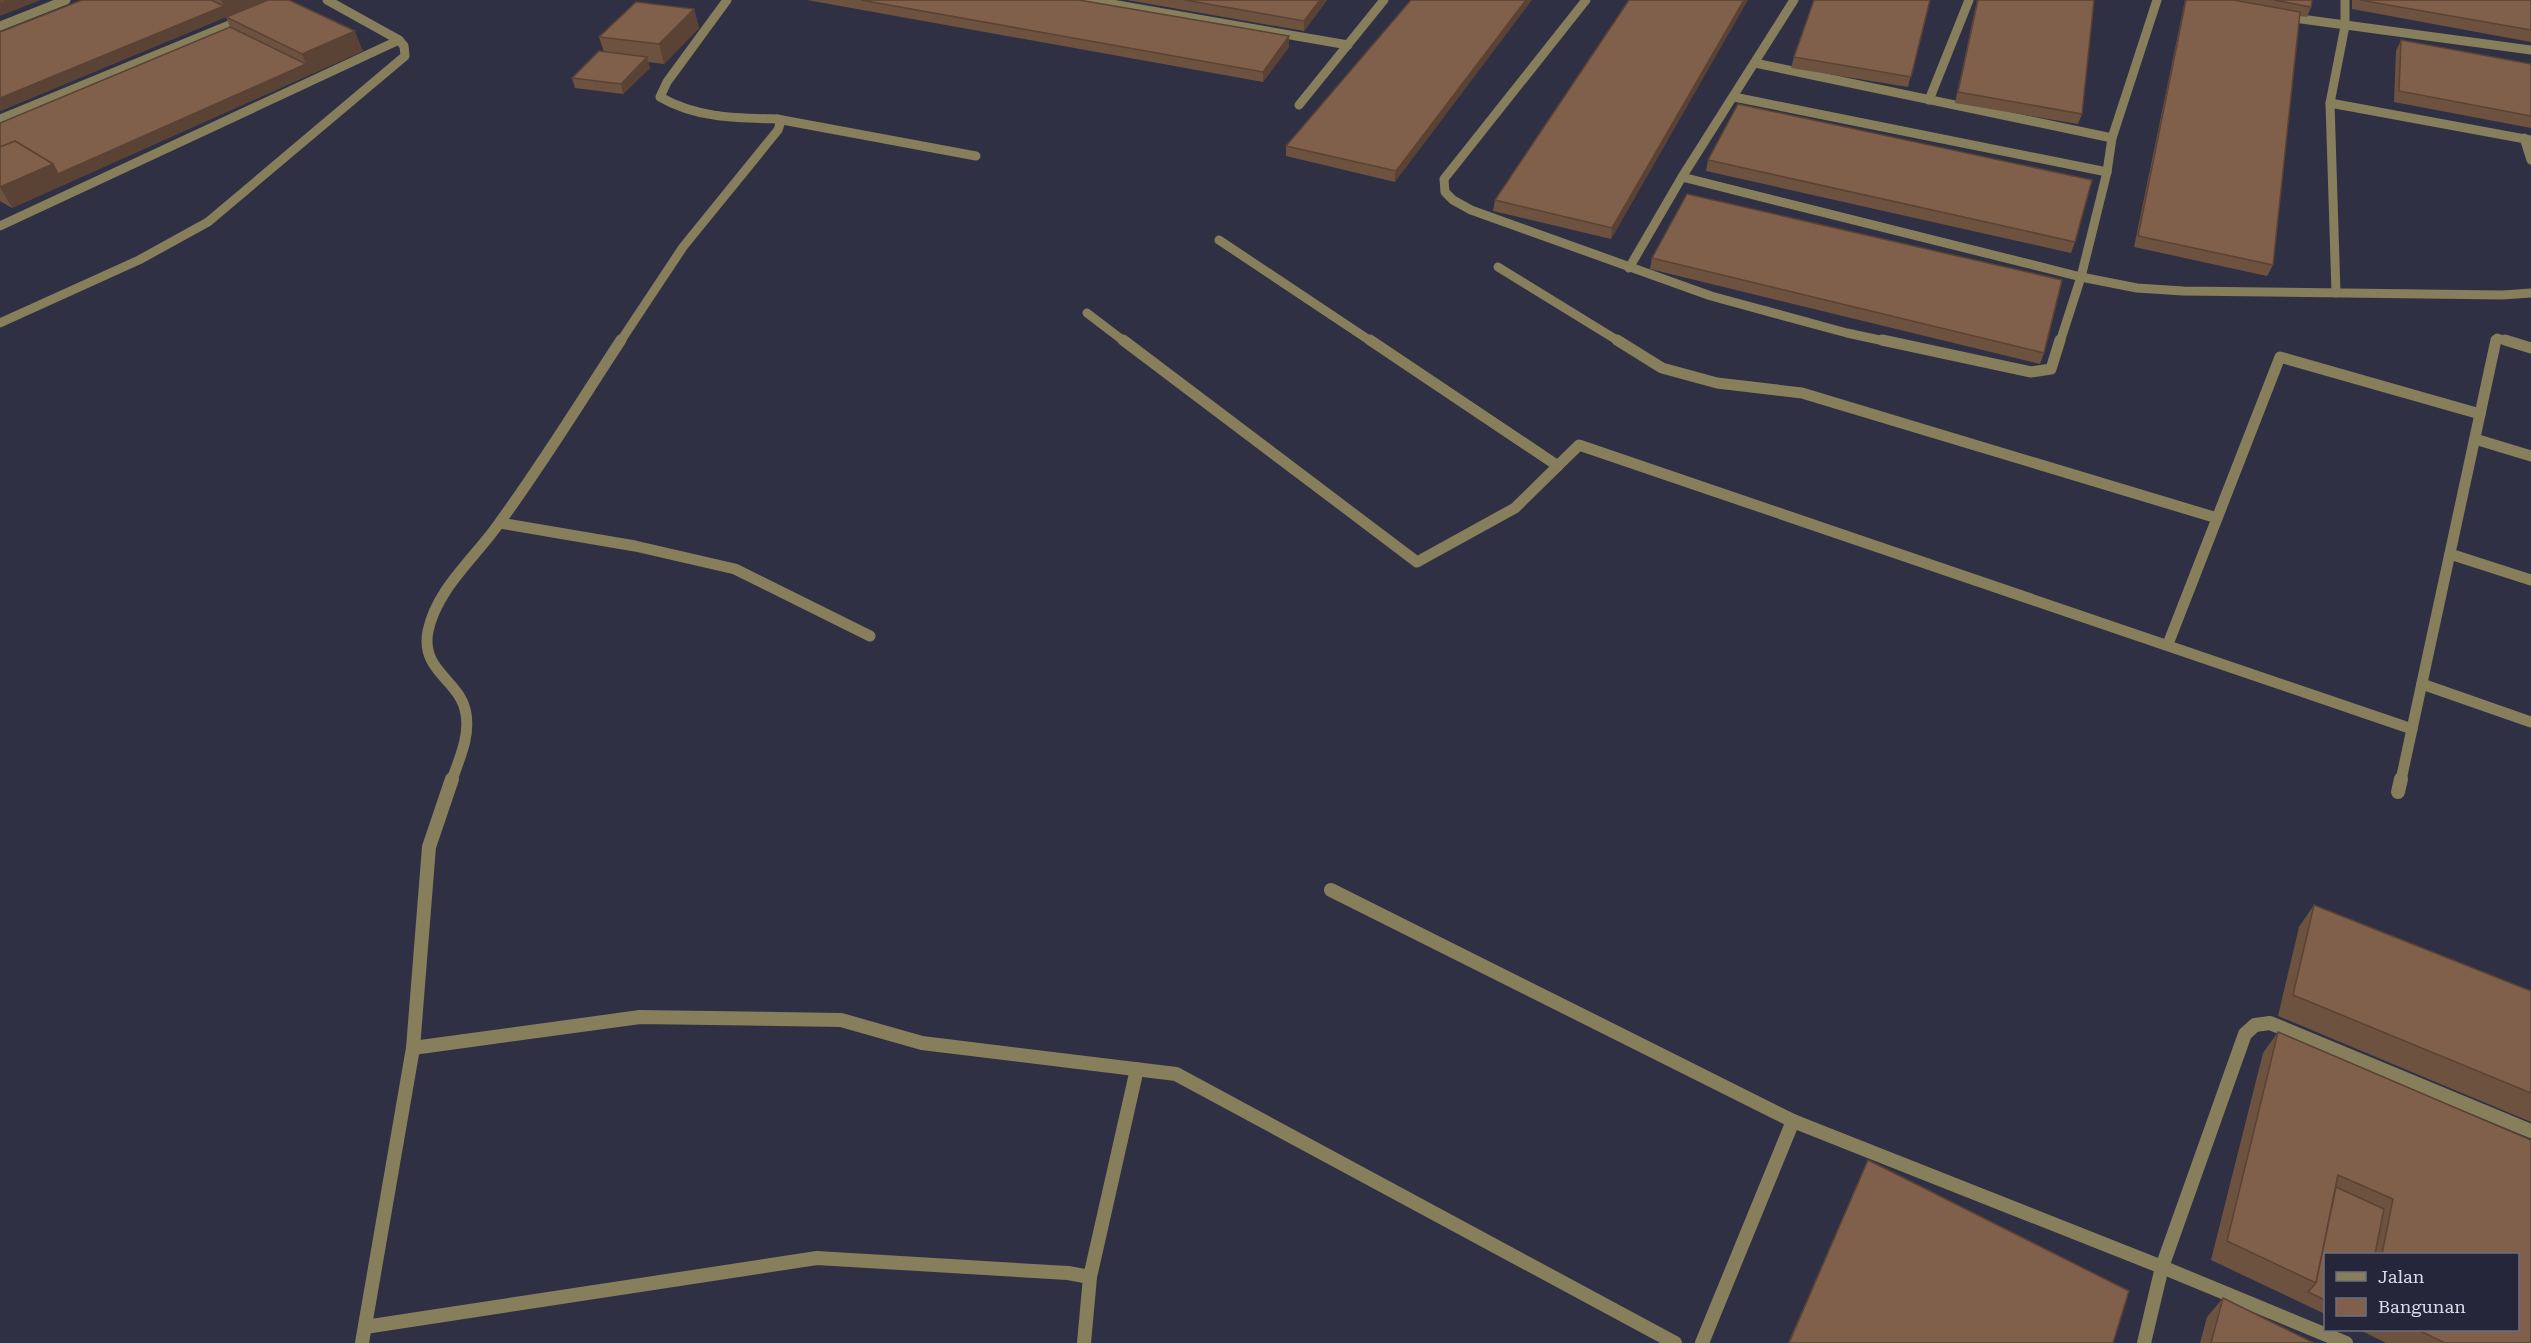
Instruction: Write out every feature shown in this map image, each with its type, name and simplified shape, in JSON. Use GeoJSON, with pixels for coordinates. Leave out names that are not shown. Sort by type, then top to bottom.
{"type":"FeatureCollection","features":[{"type":"Feature","properties":{"kind":"street"},"geometry":{"type":"LineString","coordinates":[[0,26],[66,0]]}},
{"type":"Feature","properties":{"kind":"street"},"geometry":{"type":"LineString","coordinates":[[0,324],[139,261],[208,222],[402,59],[406,52],[399,39],[327,0]]}},
{"type":"Feature","properties":{"kind":"street"},"geometry":{"type":"LineString","coordinates":[[727,0],[667,82],[660,97],[670,104],[707,114],[777,119],[976,156]]}},
{"type":"Feature","properties":{"kind":"street"},"geometry":{"type":"LineString","coordinates":[[1089,0],[1348,45]]}},
{"type":"Feature","properties":{"kind":"street"},"geometry":{"type":"LineString","coordinates":[[1299,105],[1384,0]]}},
{"type":"Feature","properties":{"kind":"street"},"geometry":{"type":"LineString","coordinates":[[1586,0],[1444,179],[1445,192],[1453,200],[1471,210],[1711,296],[1847,333],[2031,372],[2050,369],[2081,277],[2107,172],[2112,138],[2157,0]]}},
{"type":"Feature","properties":{"kind":"street"},"geometry":{"type":"LineString","coordinates":[[1629,268],[1682,177],[1794,0]]}},
{"type":"Feature","properties":{"kind":"street"},"geometry":{"type":"LineString","coordinates":[[1929,100],[1969,0]]}},
{"type":"Feature","properties":{"kind":"street"},"geometry":{"type":"LineString","coordinates":[[2336,293],[2330,103],[2345,26],[2345,0]]}},
{"type":"Feature","properties":{"kind":"street"},"geometry":{"type":"LineString","coordinates":[[0,119],[257,13]]}},
{"type":"Feature","properties":{"kind":"street"},"geometry":{"type":"LineString","coordinates":[[2276,15],[2531,50]]}},
{"type":"Feature","properties":{"kind":"street"},"geometry":{"type":"LineString","coordinates":[[0,225],[399,39]]}},
{"type":"Feature","properties":{"kind":"street"},"geometry":{"type":"LineString","coordinates":[[1755,63],[2112,138]]}},
{"type":"Feature","properties":{"kind":"street"},"geometry":{"type":"LineString","coordinates":[[1734,97],[2107,172]]}},
{"type":"Feature","properties":{"kind":"street"},"geometry":{"type":"LineString","coordinates":[[2330,103],[2527,139],[2531,160]]}},
{"type":"Feature","properties":{"kind":"street"},"geometry":{"type":"LineString","coordinates":[[777,119],[780,124],[778,130],[683,247],[500,523],[436,604],[428,632],[427,649],[433,666],[460,698],[466,714],[466,740],[429,847],[413,1048],[364,1335],[817,1258],[1068,1273],[1090,1277]]}},
{"type":"Feature","properties":{"kind":"street"},"geometry":{"type":"LineString","coordinates":[[1682,177],[2081,277],[2149,289],[2503,295],[2531,292]]}},
{"type":"Feature","properties":{"kind":"street"},"geometry":{"type":"LineString","coordinates":[[1219,240],[1558,466]]}},
{"type":"Feature","properties":{"kind":"street"},"geometry":{"type":"LineString","coordinates":[[1498,267],[1662,368],[1717,383],[1802,393],[2217,518]]}},
{"type":"Feature","properties":{"kind":"street"},"geometry":{"type":"LineString","coordinates":[[1087,313],[1418,562],[1515,508],[1579,445],[2412,729]]}},
{"type":"Feature","properties":{"kind":"street"},"geometry":{"type":"LineString","coordinates":[[2398,792],[2497,338],[2531,348]]}},
{"type":"Feature","properties":{"kind":"street"},"geometry":{"type":"LineString","coordinates":[[2168,644],[2280,357],[2480,414]]}},
{"type":"Feature","properties":{"kind":"street"},"geometry":{"type":"LineString","coordinates":[[2475,439],[2531,456]]}},
{"type":"Feature","properties":{"kind":"street"},"geometry":{"type":"LineString","coordinates":[[500,523],[635,546],[735,569],[870,636]]}},
{"type":"Feature","properties":{"kind":"street"},"geometry":{"type":"LineString","coordinates":[[2450,554],[2531,580]]}},
{"type":"Feature","properties":{"kind":"street"},"geometry":{"type":"LineString","coordinates":[[2422,684],[2531,722]]}},
{"type":"Feature","properties":{"kind":"street"},"geometry":{"type":"LineString","coordinates":[[1331,890],[1793,1121],[2163,1267],[2346,1343]]}},
{"type":"Feature","properties":{"kind":"street"},"geometry":{"type":"LineString","coordinates":[[413,1048],[640,1017],[841,1020],[922,1042],[1176,1074],[1675,1343]]}},
{"type":"Feature","properties":{"kind":"street"},"geometry":{"type":"LineString","coordinates":[[2144,1343],[2163,1267],[2245,1034],[2255,1025],[2270,1023],[2531,1131]]}},
{"type":"Feature","properties":{"kind":"street"},"geometry":{"type":"LineString","coordinates":[[1084,1343],[1090,1277],[1137,1069]]}},
{"type":"Feature","properties":{"kind":"street"},"geometry":{"type":"LineString","coordinates":[[1702,1343],[1793,1121]]}},
{"type":"Feature","properties":{"kind":"building"},"geometry":{"type":"Polygon","coordinates":[[[82,0],[211,0],[224,6],[0,98],[0,32],[82,0]]]}},
{"type":"Feature","properties":{"kind":"building"},"geometry":{"type":"Polygon","coordinates":[[[268,0],[289,0],[355,31],[302,54],[226,17],[268,0]]]}},
{"type":"Feature","properties":{"kind":"building"},"geometry":{"type":"Polygon","coordinates":[[[861,0],[1079,0],[1289,36],[1263,72],[861,0]]]}},
{"type":"Feature","properties":{"kind":"building"},"geometry":{"type":"Polygon","coordinates":[[[1185,0],[1320,0],[1304,21],[1185,0]]]}},
{"type":"Feature","properties":{"kind":"building"},"geometry":{"type":"Polygon","coordinates":[[[1411,0],[1526,0],[1396,171],[1286,146],[1411,0]]]}},
{"type":"Feature","properties":{"kind":"building"},"geometry":{"type":"Polygon","coordinates":[[[1629,0],[1744,0],[1612,228],[1495,200],[1629,0]]]}},
{"type":"Feature","properties":{"kind":"building"},"geometry":{"type":"Polygon","coordinates":[[[1814,0],[1930,0],[1911,77],[1794,57],[1814,0]]]}},
{"type":"Feature","properties":{"kind":"building"},"geometry":{"type":"Polygon","coordinates":[[[1978,0],[2094,0],[2082,114],[1958,92],[1978,0]]]}},
{"type":"Feature","properties":{"kind":"building"},"geometry":{"type":"Polygon","coordinates":[[[2186,0],[2233,0],[2300,12],[2273,265],[2138,236],[2186,0]]]}},
{"type":"Feature","properties":{"kind":"building"},"geometry":{"type":"Polygon","coordinates":[[[2274,0],[2312,0],[2311,7],[2274,0]]]}},
{"type":"Feature","properties":{"kind":"building"},"geometry":{"type":"Polygon","coordinates":[[[2360,0],[2531,0],[2531,30],[2360,0]]]}},
{"type":"Feature","properties":{"kind":"building"},"geometry":{"type":"Polygon","coordinates":[[[636,2],[694,9],[659,44],[599,37],[636,2]]]}},
{"type":"Feature","properties":{"kind":"building"},"geometry":{"type":"Polygon","coordinates":[[[230,27],[306,64],[58,174],[53,164],[15,141],[0,147],[0,123],[230,27]]]}},
{"type":"Feature","properties":{"kind":"building"},"geometry":{"type":"Polygon","coordinates":[[[2401,40],[2531,64],[2531,116],[2399,91],[2401,40]]]}},
{"type":"Feature","properties":{"kind":"building"},"geometry":{"type":"Polygon","coordinates":[[[599,51],[647,57],[621,84],[572,78],[599,51]]]}},
{"type":"Feature","properties":{"kind":"building"},"geometry":{"type":"Polygon","coordinates":[[[1738,104],[2092,180],[2075,242],[1708,160],[1738,104]]]}},
{"type":"Feature","properties":{"kind":"building"},"geometry":{"type":"Polygon","coordinates":[[[15,141],[53,164],[0,187],[0,147],[15,141]]]}},
{"type":"Feature","properties":{"kind":"building"},"geometry":{"type":"Polygon","coordinates":[[[1687,194],[2062,280],[2044,353],[1652,258],[1687,194]]]}},
{"type":"Feature","properties":{"kind":"building"},"geometry":{"type":"Polygon","coordinates":[[[2314,905],[2531,991],[2531,1093],[2293,995],[2314,905]]]}},
{"type":"Feature","properties":{"kind":"building"},"geometry":{"type":"Polygon","coordinates":[[[2278,1032],[2531,1140],[2531,1343],[2445,1343],[2420,1331],[2519,1331],[2519,1253],[2382,1253],[2393,1199],[2338,1175],[2316,1283],[2227,1241],[2278,1032]]]}},
{"type":"Feature","properties":{"kind":"building"},"geometry":{"type":"Polygon","coordinates":[[[1868,1160],[2129,1291],[2113,1343],[1789,1343],[1868,1160]]]}},
{"type":"Feature","properties":{"kind":"building"},"geometry":{"type":"Polygon","coordinates":[[[2336,1187],[2384,1209],[2375,1253],[2324,1253],[2324,1300],[2308,1292],[2316,1283],[2336,1187]]]}},
{"type":"Feature","properties":{"kind":"building"},"geometry":{"type":"Polygon","coordinates":[[[2223,1298],[2314,1343],[2211,1343],[2223,1298]]]}}]}
